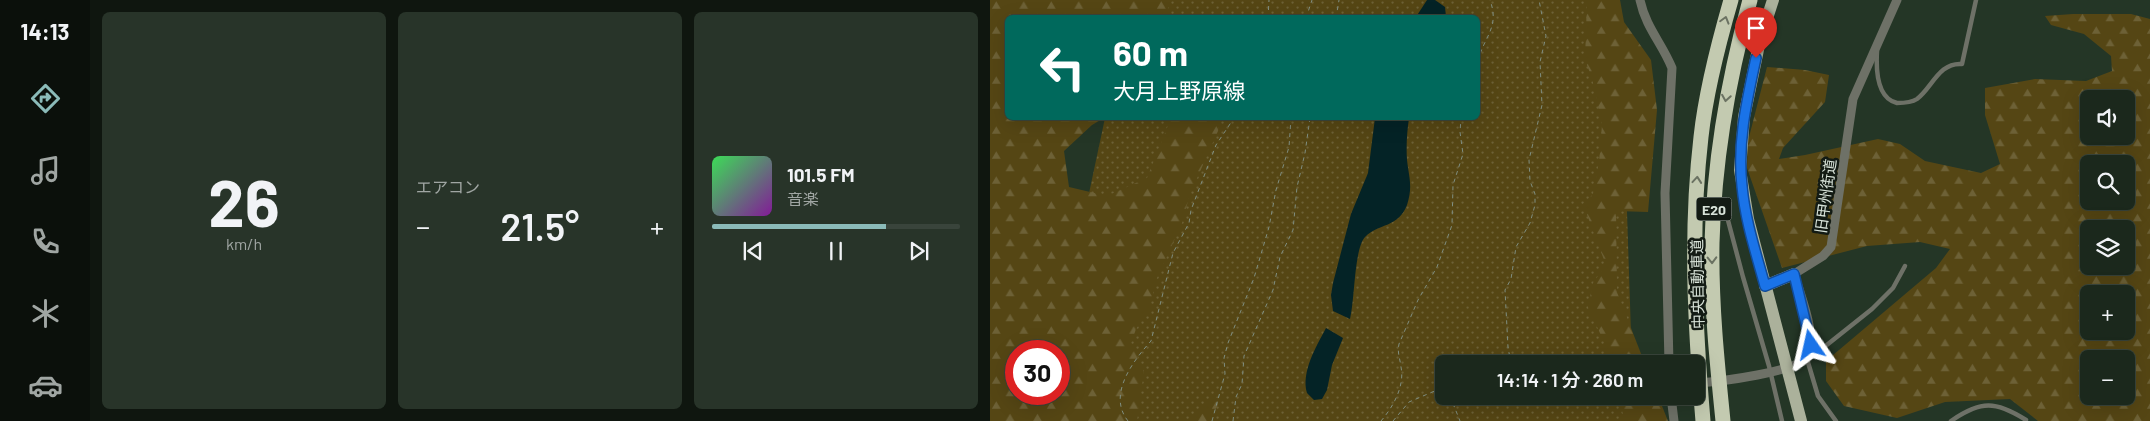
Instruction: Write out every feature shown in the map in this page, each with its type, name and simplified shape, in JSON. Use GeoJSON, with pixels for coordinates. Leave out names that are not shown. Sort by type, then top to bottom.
{"type":"FeatureCollection","features":[{"type":"Feature","properties":{"kind":"highway","name":"中央自動車道"},"geometry":{"type":"LineString","coordinates":[[1703,421],[1694,300],[1696,188],[1701,135],[1710,84],[1731,0]]}},
{"type":"Feature","properties":{"kind":"highway","name":"中央自動車道"},"geometry":{"type":"LineString","coordinates":[[1722,421],[1713,296],[1714,206],[1720,140],[1727,93],[1750,0]]}},
{"type":"Feature","properties":{"kind":"main road"},"geometry":{"type":"LineString","coordinates":[[1773,0],[1760,40],[1752,76],[1743,124],[1740,155],[1744,203],[1801,421]]}},
{"type":"Feature","properties":{"kind":"main road"},"geometry":{"type":"LineString","coordinates":[[1765,286],[1794,274]]}},
{"type":"Feature","properties":{"kind":"street"},"geometry":{"type":"LineString","coordinates":[[1640,0],[1644,18],[1667,56],[1672,68],[1665,193],[1669,355]]}},
{"type":"Feature","properties":{"kind":"street","name":"旧甲州街道"},"geometry":{"type":"LineString","coordinates":[[1794,274],[1823,256],[1830,247],[1835,228],[1853,99],[1897,0]]}},
{"type":"Feature","properties":{"kind":"street"},"geometry":{"type":"LineString","coordinates":[[1705,382],[1739,380],[1807,357],[1811,338],[1794,274]]}},
{"type":"Feature","properties":{"kind":"street"},"geometry":{"type":"LineString","coordinates":[[1672,405],[1674,421]]}},
{"type":"Feature","properties":{"kind":"lane"},"geometry":{"type":"LineString","coordinates":[[1740,35],[1755,0]]}},
{"type":"Feature","properties":{"kind":"lane"},"geometry":{"type":"LineString","coordinates":[[1877,45],[1878,76],[1885,95],[1893,102],[1912,102],[1950,65],[1962,64],[1976,0]]}},
{"type":"Feature","properties":{"kind":"lane"},"geometry":{"type":"LineString","coordinates":[[1726,208],[1743,277],[1770,366],[1782,421]]}},
{"type":"Feature","properties":{"kind":"lane"},"geometry":{"type":"LineString","coordinates":[[1836,421],[1818,396],[1807,357],[1823,348],[1872,309],[1893,288],[1905,266]]}},
{"type":"Feature","properties":{"kind":"lane"},"geometry":{"type":"LineString","coordinates":[[1952,421],[1979,406],[1996,404],[2026,420]]}},
{"type":"Feature","properties":{"kind":"path"},"geometry":{"type":"LineString","coordinates":[[1268,15],[1269,0]]}},
{"type":"Feature","properties":{"kind":"path"},"geometry":{"type":"LineString","coordinates":[[1307,15],[1312,0]]}},
{"type":"Feature","properties":{"kind":"path"},"geometry":{"type":"LineString","coordinates":[[1336,15],[1339,0]]}},
{"type":"Feature","properties":{"kind":"path"},"geometry":{"type":"LineString","coordinates":[[1480,49],[1494,25],[1490,0]]}},
{"type":"Feature","properties":{"kind":"path"},"geometry":{"type":"LineString","coordinates":[[1509,355],[1505,290],[1511,279],[1516,247],[1534,213],[1535,194],[1528,171],[1542,105],[1540,62],[1546,36],[1540,0]]}},
{"type":"Feature","properties":{"kind":"path"},"geometry":{"type":"LineString","coordinates":[[1128,421],[1120,409],[1119,392],[1142,351],[1151,341],[1165,278],[1176,244],[1189,222],[1191,210],[1216,145],[1233,120]]}},
{"type":"Feature","properties":{"kind":"path"},"geometry":{"type":"LineString","coordinates":[[1211,421],[1225,374],[1224,358],[1228,343],[1254,278],[1269,227],[1276,190],[1289,147],[1291,120]]}},
{"type":"Feature","properties":{"kind":"path"},"geometry":{"type":"LineString","coordinates":[[1233,421],[1236,397],[1242,384],[1244,356],[1273,290],[1280,257],[1293,230],[1297,187],[1305,154],[1310,120]]}},
{"type":"Feature","properties":{"kind":"path"},"geometry":{"type":"LineString","coordinates":[[1381,421],[1393,406],[1401,382],[1401,366],[1397,351],[1399,344],[1406,333],[1418,300],[1437,267],[1452,225],[1453,185],[1463,154],[1461,120]]}},
{"type":"Feature","properties":{"kind":"path"},"geometry":{"type":"LineString","coordinates":[[1393,421],[1409,402],[1435,391]]}},
{"type":"Feature","properties":{"kind":"path"},"geometry":{"type":"LineString","coordinates":[[1454,405],[1460,421]]}},
{"type":"Feature","properties":{"kind":"green space"},"geometry":{"type":"Polygon","coordinates":[[[990,0],[1172,0],[1165,15],[1005,15],[1005,120],[1101,120],[1092,125],[1064,151],[1069,187],[1107,196],[1147,178],[1170,120],[1221,120],[1218,131],[1190,194],[1182,223],[1157,278],[1149,309],[1136,329],[1131,343],[1144,371],[1137,421],[990,421],[990,0]]]}},
{"type":"Feature","properties":{"kind":"green space"},"geometry":{"type":"Polygon","coordinates":[[[1130,0],[1620,0],[1632,355],[1435,355],[1435,405],[1633,405],[1634,421],[1065,421],[1067,405],[1070,405],[1070,373],[1088,198],[1105,120],[1480,120],[1480,15],[1126,15],[1130,0]]]}},
{"type":"Feature","properties":{"kind":"green space"},"geometry":{"type":"Polygon","coordinates":[[[1587,0],[1620,0],[1624,22],[1651,60],[1657,110],[1648,212],[1616,211],[1617,292],[1642,355],[1608,355],[1605,344],[1588,307],[1593,283],[1606,265],[1583,204],[1593,194],[1599,162],[1602,125],[1592,78],[1585,60],[1587,0]]]}},
{"type":"Feature","properties":{"kind":"green space"},"geometry":{"type":"Polygon","coordinates":[[[2131,14],[2150,19],[2150,421],[2038,421],[2010,399],[1945,402],[1897,418],[1844,406],[1826,381],[1826,361],[1936,268],[1950,249],[1920,242],[1867,246],[1782,268],[1747,168],[1748,141],[1767,67],[1805,70],[1829,75],[1825,102],[1783,148],[1779,159],[1878,139],[1900,144],[1925,161],[1981,173],[2000,164],[1985,115],[1985,88],[2035,79],[2086,81],[2112,71],[2111,56],[2084,34],[2051,25],[2045,16],[2131,14]]]}},
{"type":"Feature","properties":{"kind":"green space"},"geometry":{"type":"Polygon","coordinates":[[[1213,397],[1220,399],[1211,421],[1193,421],[1203,406],[1213,397]]]}},
{"type":"Feature","properties":{"kind":"green space"},"geometry":{"type":"Polygon","coordinates":[[[1620,405],[1662,405],[1668,421],[1621,421],[1623,414],[1620,405]]]}},
{"type":"Feature","properties":{"kind":"water"},"geometry":{"type":"Polygon","coordinates":[[[1427,0],[1435,0],[1445,7],[1446,15],[1417,15],[1427,0]]]}},
{"type":"Feature","properties":{"kind":"water"},"geometry":{"type":"Polygon","coordinates":[[[1375,120],[1409,120],[1407,160],[1410,192],[1407,205],[1399,218],[1376,229],[1365,237],[1361,243],[1350,319],[1333,311],[1331,295],[1351,214],[1368,173],[1375,120]]]}},
{"type":"Feature","properties":{"kind":"water"},"geometry":{"type":"Polygon","coordinates":[[[1326,328],[1343,338],[1332,365],[1327,390],[1322,399],[1314,400],[1307,393],[1306,377],[1311,360],[1326,328]]]}},
{"type":"Feature","properties":{"kind":"route"},"geometry":{"type":"LineString","coordinates":[[1756,58],[1741,137],[1740,170],[1744,203],[1765,286],[1794,274],[1807,321],[1811,345]]}}]}
